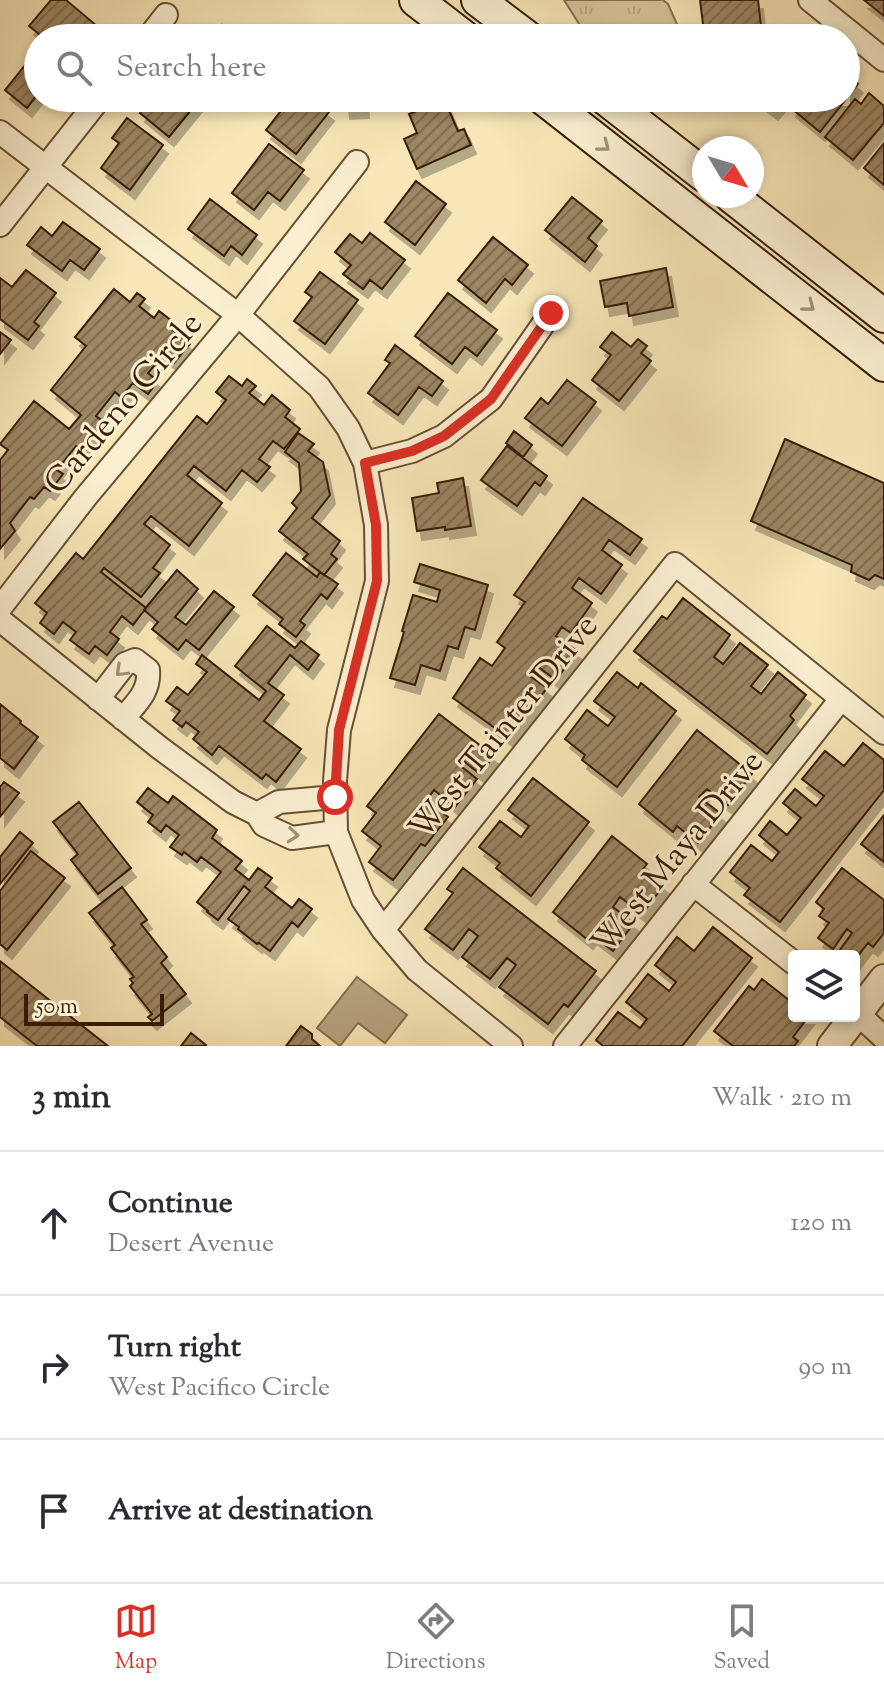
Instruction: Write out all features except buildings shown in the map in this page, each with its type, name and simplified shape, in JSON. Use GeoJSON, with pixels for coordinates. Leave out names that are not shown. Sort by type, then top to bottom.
{"type":"FeatureCollection","features":[{"type":"Feature","properties":{"kind":"main road"},"geometry":{"type":"LineString","coordinates":[[416,0],[447,24]]}},
{"type":"Feature","properties":{"kind":"main road"},"geometry":{"type":"LineString","coordinates":[[478,0],[510,24]]}},
{"type":"Feature","properties":{"kind":"main road"},"geometry":{"type":"LineString","coordinates":[[561,112],[884,365]]}},
{"type":"Feature","properties":{"kind":"main road"},"geometry":{"type":"LineString","coordinates":[[623,112],[692,166]]}},
{"type":"Feature","properties":{"kind":"main road"},"geometry":{"type":"LineString","coordinates":[[746,208],[884,316]]}},
{"type":"Feature","properties":{"kind":"street"},"geometry":{"type":"LineString","coordinates":[[810,0],[840,24]]}},
{"type":"Feature","properties":{"kind":"street"},"geometry":{"type":"LineString","coordinates":[[159,24],[166,15]]}},
{"type":"Feature","properties":{"kind":"street"},"geometry":{"type":"LineString","coordinates":[[860,41],[884,60]]}},
{"type":"Feature","properties":{"kind":"street"},"geometry":{"type":"LineString","coordinates":[[0,225],[89,112]]}},
{"type":"Feature","properties":{"kind":"street"},"geometry":{"type":"LineString","coordinates":[[0,132],[238,315],[319,387],[348,428],[365,463],[376,525],[377,581],[339,730],[336,832],[363,900],[383,930],[417,970],[511,1046]]}},
{"type":"Feature","properties":{"kind":"street","name":"Cardeno Circle"},"geometry":{"type":"LineString","coordinates":[[0,608],[85,498],[238,315],[357,162]]}},
{"type":"Feature","properties":{"kind":"street"},"geometry":{"type":"LineString","coordinates":[[365,463],[412,451],[444,436],[491,399],[551,313]]}},
{"type":"Feature","properties":{"kind":"street","name":"West Tainter Drive"},"geometry":{"type":"LineString","coordinates":[[383,930],[675,564],[841,699]]}},
{"type":"Feature","properties":{"kind":"street"},"geometry":{"type":"LineString","coordinates":[[0,620],[160,748],[233,802],[257,814],[264,825],[292,838],[336,832]]}},
{"type":"Feature","properties":{"kind":"street"},"geometry":{"type":"LineString","coordinates":[[98,699],[125,664],[135,660],[148,670],[149,682],[145,691],[123,719]]}},
{"type":"Feature","properties":{"kind":"street"},"geometry":{"type":"LineString","coordinates":[[841,699],[884,733]]}},
{"type":"Feature","properties":{"kind":"street","name":"West Maya Drive"},"geometry":{"type":"LineString","coordinates":[[565,1046],[841,699]]}},
{"type":"Feature","properties":{"kind":"street"},"geometry":{"type":"LineString","coordinates":[[257,814],[279,802],[335,797]]}},
{"type":"Feature","properties":{"kind":"street"},"geometry":{"type":"LineString","coordinates":[[693,884],[788,958]]}},
{"type":"Feature","properties":{"kind":"street"},"geometry":{"type":"LineString","coordinates":[[860,1006],[884,979]]}},
{"type":"Feature","properties":{"kind":"street"},"geometry":{"type":"LineString","coordinates":[[860,1015],[884,1038]]}},
{"type":"Feature","properties":{"kind":"street"},"geometry":{"type":"LineString","coordinates":[[832,1046],[848,1022]]}},
{"type":"Feature","properties":{"kind":"green space"},"geometry":{"type":"Polygon","coordinates":[[[564,0],[663,0],[677,24],[579,24],[564,0]]]}},
{"type":"Feature","properties":{"kind":"shaded area"},"geometry":{"type":"Polygon","coordinates":[[[357,977],[407,1015],[385,1043],[358,1023],[340,1046],[317,1028],[357,977]]]}},
{"type":"Feature","properties":{"kind":"route"},"geometry":{"type":"LineString","coordinates":[[335,797],[339,730],[377,581],[376,525],[365,463],[412,451],[444,436],[491,399],[551,313]]}}]}
